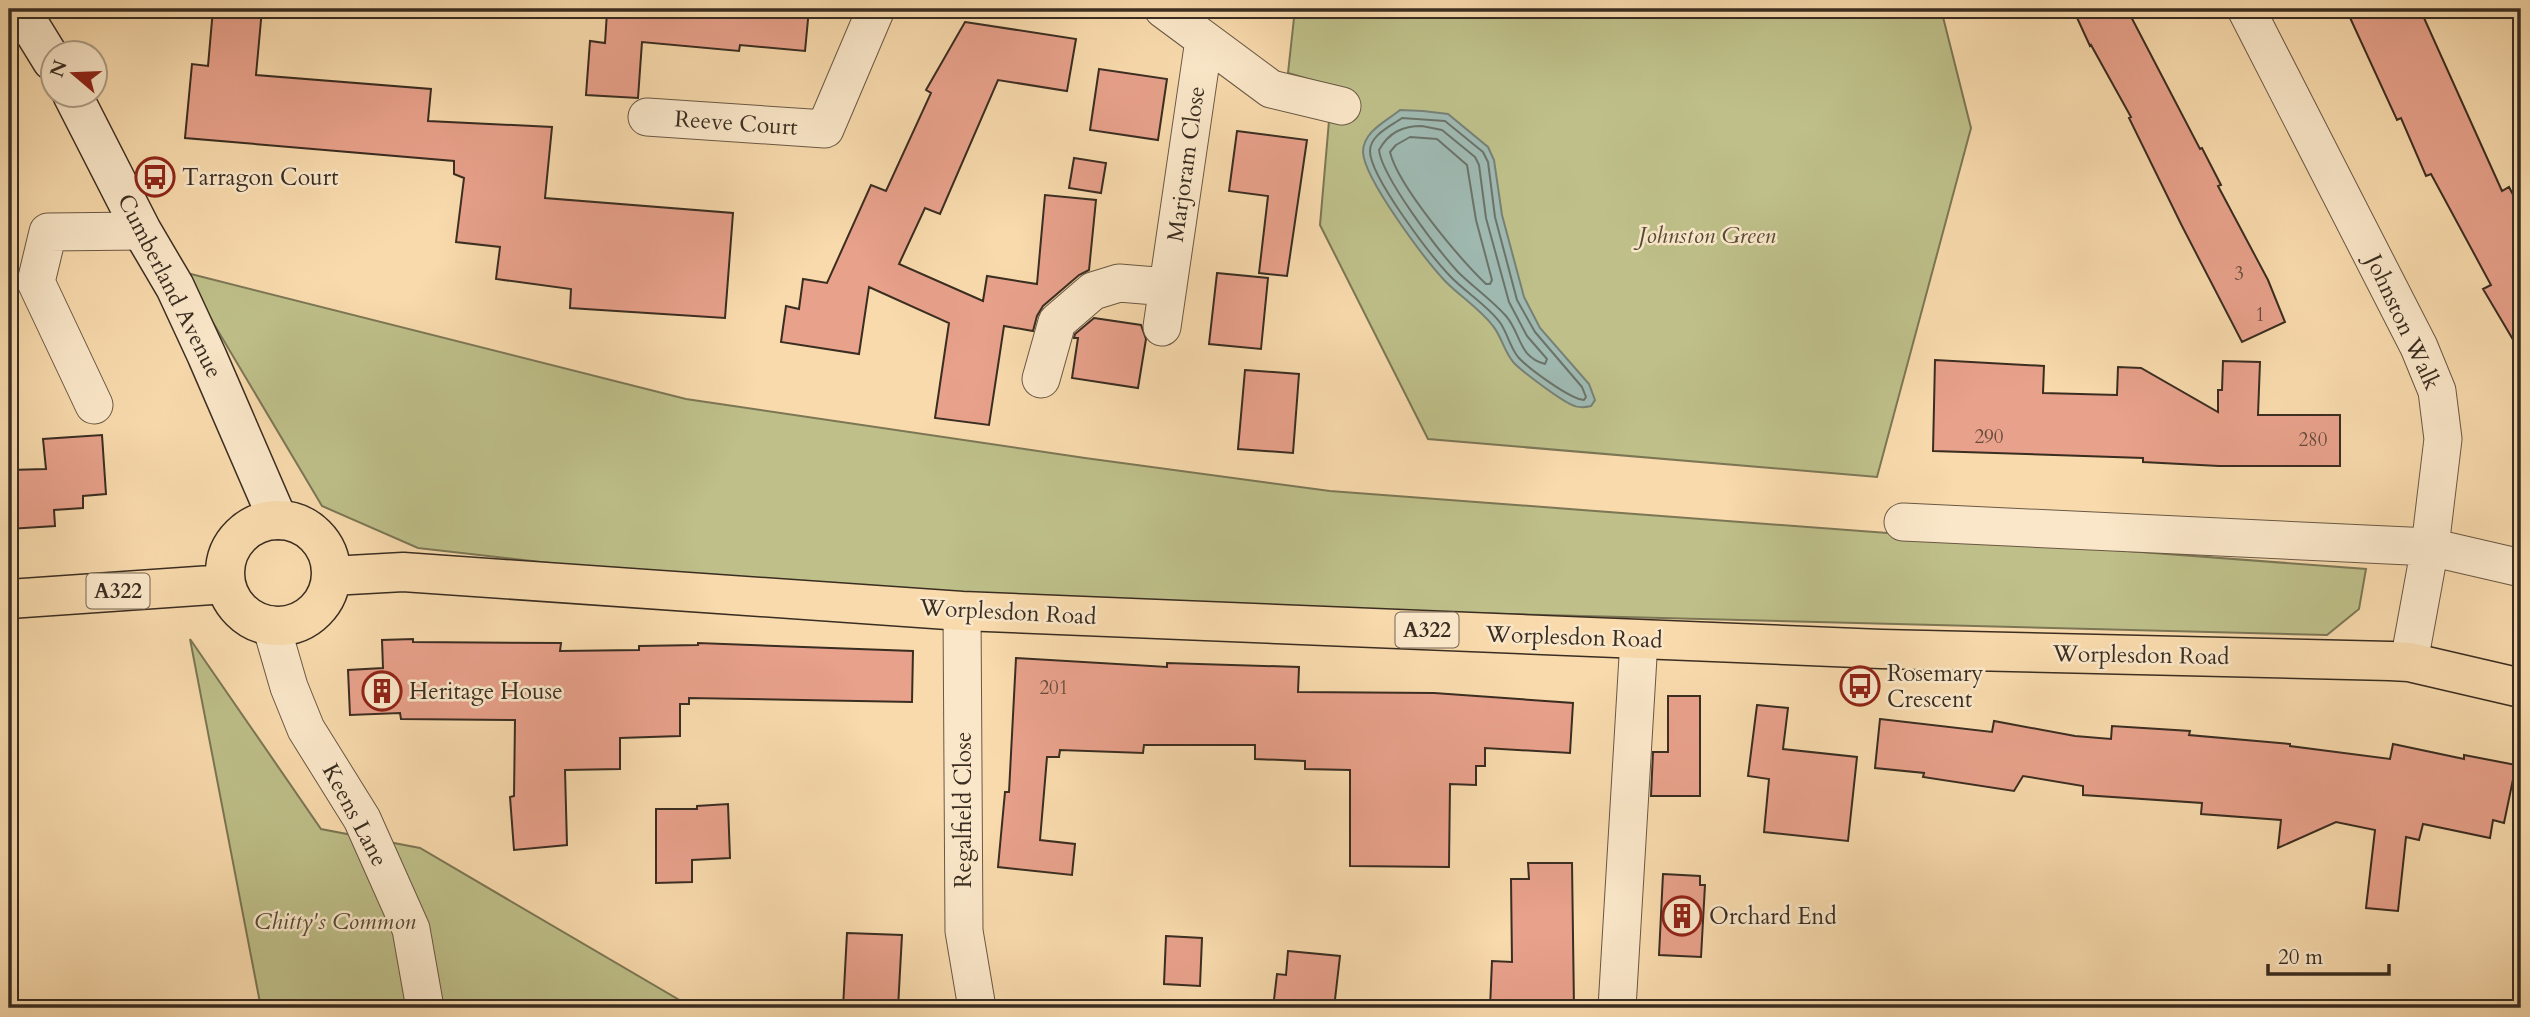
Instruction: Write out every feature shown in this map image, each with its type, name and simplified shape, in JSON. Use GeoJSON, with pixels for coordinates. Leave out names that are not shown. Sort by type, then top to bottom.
{"type":"FeatureCollection","features":[{"type":"Feature","properties":{"kind":"main road"},"geometry":{"type":"LineString","coordinates":[[278,520],[295,523],[310,531],[322,543],[329,559],[331,576],[328,593],[318,608],[305,619],[289,625],[258,622],[238,607],[226,584],[229,554],[237,540],[248,529],[278,520]]}},
{"type":"Feature","properties":{"kind":"main road","name":"Worplesdon Road"},"geometry":{"type":"LineString","coordinates":[[331,576],[403,572],[962,611],[1639,640],[2409,662],[2521,688]]}},
{"type":"Feature","properties":{"kind":"main road","name":"A322"},"geometry":{"type":"LineString","coordinates":[[9,599],[226,584]]}},
{"type":"Feature","properties":{"kind":"street"},"geometry":{"type":"LineString","coordinates":[[20,9],[38,38]]}},
{"type":"Feature","properties":{"kind":"street","name":"Reeve Court"},"geometry":{"type":"LineString","coordinates":[[647,117],[825,129],[876,9]]}},
{"type":"Feature","properties":{"kind":"street"},"geometry":{"type":"LineString","coordinates":[[1163,9],[1271,89],[1342,107]]}},
{"type":"Feature","properties":{"kind":"street","name":"Johnston Walk"},"geometry":{"type":"LineString","coordinates":[[2246,9],[2419,347],[2437,391],[2443,439],[2430,547],[2409,662]]}},
{"type":"Feature","properties":{"kind":"street","name":"Marjoram Close"},"geometry":{"type":"LineString","coordinates":[[1162,327],[1204,40]]}},
{"type":"Feature","properties":{"kind":"street","name":"Cumberland Avenue"},"geometry":{"type":"LineString","coordinates":[[79,108],[142,232],[175,287],[278,520]]}},
{"type":"Feature","properties":{"kind":"street"},"geometry":{"type":"LineString","coordinates":[[94,405],[36,282],[48,232],[142,232]]}},
{"type":"Feature","properties":{"kind":"street"},"geometry":{"type":"LineString","coordinates":[[1041,379],[1057,322],[1093,291],[1119,283],[1168,287]]}},
{"type":"Feature","properties":{"kind":"street"},"geometry":{"type":"LineString","coordinates":[[1903,522],[2430,547],[2521,568]]}},
{"type":"Feature","properties":{"kind":"street","name":"Regalfield Close"},"geometry":{"type":"LineString","coordinates":[[962,611],[964,931],[977,1008]]}},
{"type":"Feature","properties":{"kind":"street","name":"Keens Lane"},"geometry":{"type":"LineString","coordinates":[[271,625],[289,687],[306,729],[362,819],[411,929],[425,1008]]}},
{"type":"Feature","properties":{"kind":"street"},"geometry":{"type":"LineString","coordinates":[[1617,1008],[1639,640]]}},
{"type":"Feature","properties":{"kind":"green space","name":"Johnston Green"},"geometry":{"type":"Polygon","coordinates":[[[1295,9],[1941,9],[1971,128],[1877,477],[1428,439],[1320,225],[1332,86],[1288,73],[1295,9]]]}},
{"type":"Feature","properties":{"kind":"green space"},"geometry":{"type":"Polygon","coordinates":[[[183,272],[686,399],[1085,458],[1330,491],[2366,569],[2359,609],[2327,635],[1312,609],[699,580],[418,548],[322,506],[183,272]]]}},
{"type":"Feature","properties":{"kind":"green space","name":"Chitty's Common"},"geometry":{"type":"Polygon","coordinates":[[[190,639],[321,829],[420,848],[693,1008],[261,1008],[190,639]]]}},
{"type":"Feature","properties":{"kind":"water"},"geometry":{"type":"Polygon","coordinates":[[[1400,110],[1448,114],[1488,147],[1494,160],[1502,215],[1524,297],[1540,328],[1589,384],[1595,400],[1591,406],[1570,404],[1514,363],[1493,326],[1437,271],[1384,199],[1366,164],[1364,145],[1371,132],[1400,110]]]}},
{"type":"Feature","properties":{"kind":"building"},"geometry":{"type":"Polygon","coordinates":[[[213,9],[262,9],[256,75],[431,89],[428,121],[552,127],[545,198],[733,213],[725,318],[570,308],[571,289],[496,279],[500,247],[456,242],[464,178],[454,174],[454,161],[185,138],[192,64],[208,66],[213,9]]]}},
{"type":"Feature","properties":{"kind":"building"},"geometry":{"type":"Polygon","coordinates":[[[634,9],[809,9],[805,51],[740,45],[739,51],[642,42],[638,98],[586,95],[590,41],[605,43],[607,12],[633,14],[634,9]]]}},
{"type":"Feature","properties":{"kind":"building"},"geometry":{"type":"Polygon","coordinates":[[[2073,9],[2127,9],[2221,185],[2218,186],[2268,280],[2285,322],[2242,342],[2182,226],[2129,118],[2131,117],[2090,46],[2073,9]]]}},
{"type":"Feature","properties":{"kind":"building"},"geometry":{"type":"Polygon","coordinates":[[[2346,9],[2420,9],[2502,191],[2509,187],[2521,210],[2521,353],[2483,289],[2491,285],[2431,174],[2426,176],[2401,118],[2397,120],[2346,9]]]}},
{"type":"Feature","properties":{"kind":"building"},"geometry":{"type":"Polygon","coordinates":[[[965,22],[1076,39],[1067,91],[998,80],[940,214],[925,208],[899,264],[983,301],[987,276],[1037,284],[1045,195],[1096,200],[1089,270],[1079,275],[1043,306],[1033,331],[1004,326],[989,425],[935,418],[949,323],[869,287],[859,354],[781,342],[786,306],[799,309],[803,279],[827,283],[871,185],[886,191],[931,93],[926,90],[965,22]]]}},
{"type":"Feature","properties":{"kind":"building"},"geometry":{"type":"Polygon","coordinates":[[[1099,69],[1167,79],[1158,140],[1090,130],[1099,69]]]}},
{"type":"Feature","properties":{"kind":"building"},"geometry":{"type":"Polygon","coordinates":[[[1237,131],[1307,140],[1287,276],[1259,273],[1268,196],[1229,191],[1237,131]]]}},
{"type":"Feature","properties":{"kind":"building"},"geometry":{"type":"Polygon","coordinates":[[[1074,158],[1106,163],[1101,193],[1069,188],[1074,158]]]}},
{"type":"Feature","properties":{"kind":"building"},"geometry":{"type":"Polygon","coordinates":[[[1217,273],[1268,278],[1261,349],[1209,344],[1217,273]]]}},
{"type":"Feature","properties":{"kind":"building"},"geometry":{"type":"Polygon","coordinates":[[[1094,318],[1141,325],[1146,339],[1138,388],[1072,378],[1078,338],[1074,338],[1075,334],[1094,318]]]}},
{"type":"Feature","properties":{"kind":"building"},"geometry":{"type":"Polygon","coordinates":[[[1935,360],[2044,366],[2043,393],[2117,395],[2118,367],[2141,368],[2218,412],[2218,390],[2222,390],[2223,361],[2260,362],[2258,415],[2340,415],[2340,466],[2219,466],[2143,462],[2143,458],[1933,451],[1935,360]]]}},
{"type":"Feature","properties":{"kind":"building"},"geometry":{"type":"Polygon","coordinates":[[[1245,370],[1299,374],[1293,453],[1238,449],[1245,370]]]}},
{"type":"Feature","properties":{"kind":"building"},"geometry":{"type":"Polygon","coordinates":[[[102,435],[106,494],[83,496],[83,508],[54,510],[55,526],[9,529],[9,470],[46,469],[43,439],[102,435]]]}},
{"type":"Feature","properties":{"kind":"building"},"geometry":{"type":"Polygon","coordinates":[[[413,639],[413,642],[561,643],[560,651],[639,650],[639,646],[698,643],[913,651],[912,702],[689,698],[689,704],[680,704],[680,736],[620,738],[620,769],[565,770],[567,845],[514,850],[510,797],[514,796],[515,720],[401,719],[400,713],[350,715],[348,670],[383,668],[382,640],[413,639]]]}},
{"type":"Feature","properties":{"kind":"building"},"geometry":{"type":"Polygon","coordinates":[[[1016,658],[1167,667],[1167,663],[1299,667],[1298,692],[1434,693],[1573,703],[1570,753],[1485,748],[1485,766],[1476,766],[1476,785],[1450,784],[1449,867],[1350,866],[1350,770],[1305,769],[1305,761],[1255,759],[1255,745],[1144,745],[1143,753],[1060,750],[1059,757],[1047,757],[1040,840],[1075,844],[1072,875],[998,867],[1005,792],[1009,792],[1016,658]]]}},
{"type":"Feature","properties":{"kind":"building"},"geometry":{"type":"Polygon","coordinates":[[[1668,696],[1700,696],[1700,796],[1651,796],[1653,752],[1668,752],[1668,696]]]}},
{"type":"Feature","properties":{"kind":"building"},"geometry":{"type":"Polygon","coordinates":[[[1757,705],[1788,708],[1783,749],[1857,757],[1848,841],[1764,832],[1769,779],[1748,776],[1757,705]]]}},
{"type":"Feature","properties":{"kind":"building"},"geometry":{"type":"Polygon","coordinates":[[[1880,719],[1992,732],[1994,721],[2075,736],[2111,739],[2112,726],[2190,731],[2189,735],[2290,744],[2390,759],[2393,744],[2464,759],[2464,755],[2516,765],[2504,823],[2493,820],[2490,838],[2423,824],[2419,840],[2406,837],[2398,911],[2366,908],[2375,830],[2336,822],[2278,848],[2281,820],[2201,814],[2202,803],[2083,795],[2083,786],[2023,776],[2014,791],[1923,777],[1924,773],[1875,768],[1880,719]]]}},
{"type":"Feature","properties":{"kind":"building"},"geometry":{"type":"Polygon","coordinates":[[[728,804],[730,858],[692,860],[692,882],[656,883],[656,809],[697,809],[697,806],[728,804]]]}},
{"type":"Feature","properties":{"kind":"building"},"geometry":{"type":"Polygon","coordinates":[[[1528,863],[1572,863],[1574,1008],[1490,1008],[1492,961],[1512,962],[1511,879],[1529,879],[1528,863]]]}},
{"type":"Feature","properties":{"kind":"building","name":"Orchard End"},"geometry":{"type":"Polygon","coordinates":[[[1663,874],[1700,876],[1700,885],[1705,885],[1701,957],[1659,955],[1663,874]]]}},
{"type":"Feature","properties":{"kind":"building"},"geometry":{"type":"Polygon","coordinates":[[[847,933],[902,935],[898,1008],[843,1008],[847,933]]]}},
{"type":"Feature","properties":{"kind":"building"},"geometry":{"type":"Polygon","coordinates":[[[1166,936],[1202,938],[1200,986],[1164,984],[1166,936]]]}},
{"type":"Feature","properties":{"kind":"building"},"geometry":{"type":"Polygon","coordinates":[[[1288,951],[1340,956],[1334,1008],[1273,1008],[1277,974],[1286,975],[1288,951]]]}},
{"type":"Feature","properties":{"kind":"place","name":"Tarragon Court"},"geometry":{"type":"Point","coordinates":[155,177]}},
{"type":"Feature","properties":{"kind":"place","name":"Rosemary Crescent"},"geometry":{"type":"Point","coordinates":[1860,686]}},
{"type":"Feature","properties":{"kind":"place","name":"Heritage House"},"geometry":{"type":"Point","coordinates":[382,691]}},
{"type":"Feature","properties":{"kind":"place","name":"Orchard End"},"geometry":{"type":"Point","coordinates":[1682,916]}}]}
